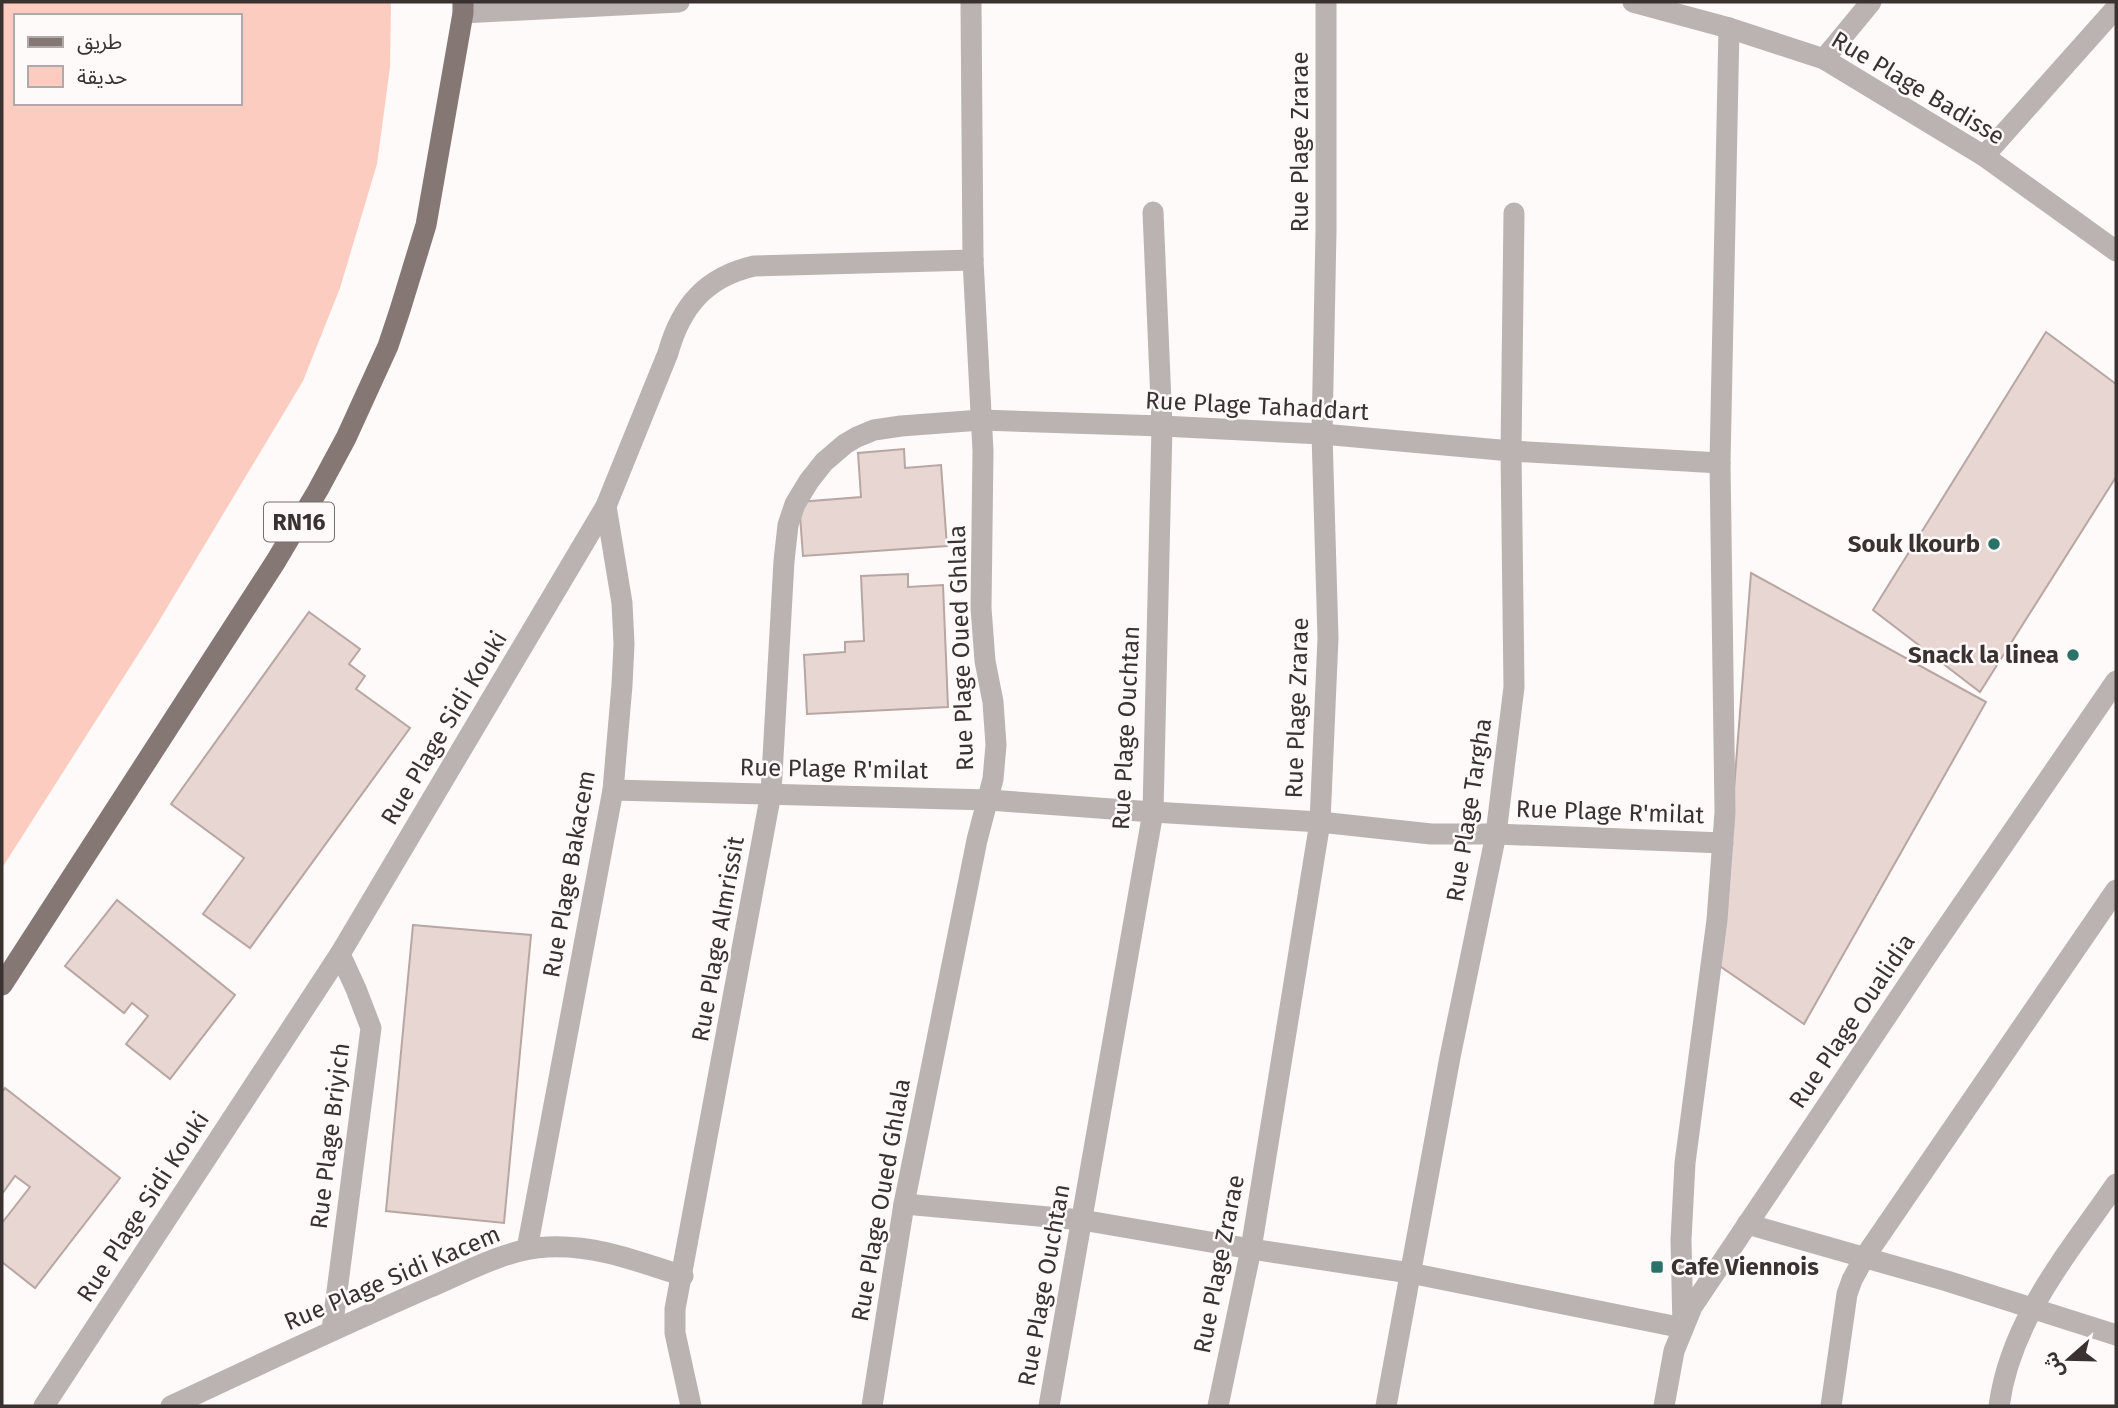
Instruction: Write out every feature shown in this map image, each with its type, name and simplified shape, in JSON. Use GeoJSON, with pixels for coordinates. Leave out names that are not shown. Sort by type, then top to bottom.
{"type":"FeatureCollection","features":[{"type":"Feature","properties":{"kind":"main road","name":"RN16"},"geometry":{"type":"LineString","coordinates":[[2,985],[276,561],[346,438],[388,346],[426,225],[463,7]]}},
{"type":"Feature","properties":{"kind":"street"},"geometry":{"type":"LineString","coordinates":[[463,7],[679,2]]}},
{"type":"Feature","properties":{"kind":"street","name":"Rue Plage Oued Ghlala"},"geometry":{"type":"LineString","coordinates":[[872,1406],[904,1204],[977,840],[989,800],[996,745],[981,608],[983,451],[973,260],[971,2]]}},
{"type":"Feature","properties":{"kind":"street","name":"Rue Plage Zrarae"},"geometry":{"type":"LineString","coordinates":[[1218,1406],[1251,1249],[1320,822],[1328,638],[1322,434],[1326,231],[1326,2]]}},
{"type":"Feature","properties":{"kind":"street","name":"Rue Plage Badisse"},"geometry":{"type":"LineString","coordinates":[[1633,2],[1729,28],[1824,59],[1984,156],[2116,251]]}},
{"type":"Feature","properties":{"kind":"street"},"geometry":{"type":"LineString","coordinates":[[1824,59],[1871,2]]}},
{"type":"Feature","properties":{"kind":"street"},"geometry":{"type":"LineString","coordinates":[[1984,156],[2116,8]]}},
{"type":"Feature","properties":{"kind":"street"},"geometry":{"type":"LineString","coordinates":[[904,1204],[1082,1220],[1410,1273],[1683,1328],[1681,1240],[1685,1163],[1717,920],[1725,811],[1720,463],[1729,28]]}},
{"type":"Feature","properties":{"kind":"street","name":"Rue Plage Ouchtan"},"geometry":{"type":"LineString","coordinates":[[1049,1406],[1153,813],[1162,426],[1153,212]]}},
{"type":"Feature","properties":{"kind":"street","name":"Rue Plage Targha"},"geometry":{"type":"LineString","coordinates":[[1386,1406],[1450,1057],[1496,834],[1514,687],[1511,451],[1514,213]]}},
{"type":"Feature","properties":{"kind":"street","name":"Rue Plage Sidi Kouki"},"geometry":{"type":"LineString","coordinates":[[44,1406],[340,954],[606,506],[668,353],[674,331],[695,298],[709,285],[733,271],[754,266],[973,260]]}},
{"type":"Feature","properties":{"kind":"street","name":"Rue Plage Tahaddart"},"geometry":{"type":"LineString","coordinates":[[809,481],[841,447],[874,430],[981,420],[1322,434],[1511,451],[1720,463]]}},
{"type":"Feature","properties":{"kind":"street","name":"Rue Plage Almrissit"},"geometry":{"type":"LineString","coordinates":[[691,1406],[674,1321],[771,793],[785,540],[795,504],[809,481]]}},
{"type":"Feature","properties":{"kind":"street","name":"Rue Plage Bakacem"},"geometry":{"type":"LineString","coordinates":[[527,1249],[613,790],[624,644],[622,603],[606,506]]}},
{"type":"Feature","properties":{"kind":"street","name":"Rue Plage Oualidia"},"geometry":{"type":"LineString","coordinates":[[1664,1406],[1675,1351],[1692,1307],[2116,681]]}},
{"type":"Feature","properties":{"kind":"street","name":"Rue Plage R'milat"},"geometry":{"type":"LineString","coordinates":[[613,790],[989,800],[1320,822],[1430,834],[1496,834],[1723,844]]}},
{"type":"Feature","properties":{"kind":"street"},"geometry":{"type":"LineString","coordinates":[[1831,1406],[1845,1303],[1852,1280],[1864,1258],[2116,890]]}},
{"type":"Feature","properties":{"kind":"street","name":"Rue Plage Briyich"},"geometry":{"type":"LineString","coordinates":[[332,1330],[371,1028],[340,954]]}},
{"type":"Feature","properties":{"kind":"street"},"geometry":{"type":"LineString","coordinates":[[1999,1406],[2008,1363],[2032,1307],[2116,1184]]}},
{"type":"Feature","properties":{"kind":"street"},"geometry":{"type":"LineString","coordinates":[[1747,1224],[2032,1307],[2116,1335]]}},
{"type":"Feature","properties":{"kind":"street","name":"Rue Plage Sidi Kacem"},"geometry":{"type":"LineString","coordinates":[[171,1406],[332,1330],[485,1264],[527,1249],[573,1246],[599,1249],[682,1276]]}},
{"type":"Feature","properties":{"kind":"green space"},"geometry":{"type":"Polygon","coordinates":[[[2,2],[391,2],[390,67],[377,164],[340,288],[303,381],[153,631],[2,868],[2,2]]]}},
{"type":"Feature","properties":{"kind":"building","name":"Souk lkourb"},"geometry":{"type":"Polygon","coordinates":[[[2046,332],[2116,384],[2116,477],[1980,692],[1873,610],[2046,332]]]}},
{"type":"Feature","properties":{"kind":"building"},"geometry":{"type":"Polygon","coordinates":[[[904,449],[905,468],[941,465],[947,546],[803,556],[799,502],[861,497],[858,453],[904,449]]]}},
{"type":"Feature","properties":{"kind":"building"},"geometry":{"type":"Polygon","coordinates":[[[1751,573],[1986,702],[1804,1024],[1711,960],[1725,903],[1751,573]]]}},
{"type":"Feature","properties":{"kind":"building"},"geometry":{"type":"Polygon","coordinates":[[[908,574],[908,587],[943,585],[948,707],[807,714],[804,655],[845,652],[845,642],[864,641],[861,576],[908,574]]]}},
{"type":"Feature","properties":{"kind":"building"},"geometry":{"type":"Polygon","coordinates":[[[309,612],[360,649],[349,664],[365,676],[356,689],[410,728],[250,948],[203,914],[244,858],[171,804],[309,612]]]}},
{"type":"Feature","properties":{"kind":"building"},"geometry":{"type":"Polygon","coordinates":[[[117,900],[235,995],[170,1079],[126,1044],[148,1016],[132,1003],[124,1013],[65,966],[117,900]]]}},
{"type":"Feature","properties":{"kind":"building"},"geometry":{"type":"Polygon","coordinates":[[[413,925],[531,935],[504,1223],[386,1211],[413,925]]]}},
{"type":"Feature","properties":{"kind":"building"},"geometry":{"type":"Polygon","coordinates":[[[5,1088],[120,1178],[35,1288],[2,1262],[2,1223],[30,1187],[15,1176],[2,1194],[2,1092],[5,1088]]]}},
{"type":"Feature","properties":{"kind":"place","name":"Souk lkourb"},"geometry":{"type":"Point","coordinates":[1994,544]}},
{"type":"Feature","properties":{"kind":"place","name":"Snack la linea"},"geometry":{"type":"Point","coordinates":[2073,655]}},
{"type":"Feature","properties":{"kind":"place","name":"Cafe Viennois"},"geometry":{"type":"Point","coordinates":[1657,1267]}}]}
